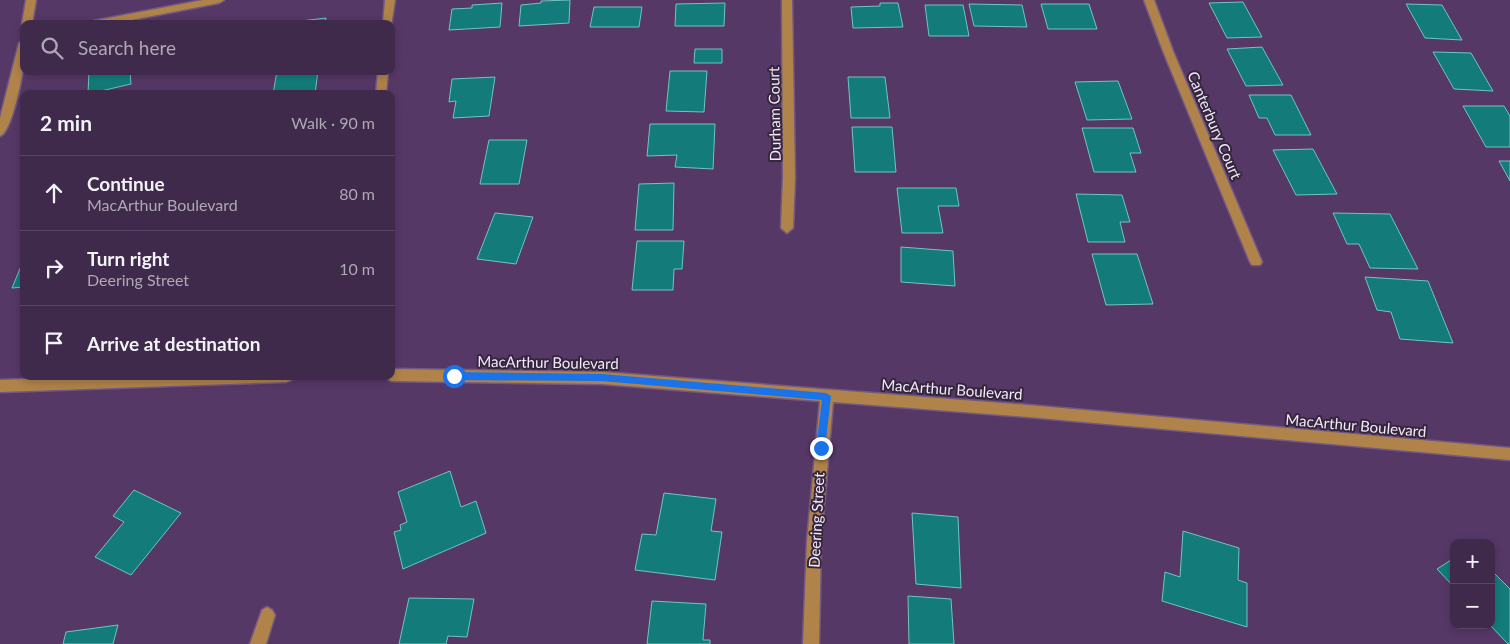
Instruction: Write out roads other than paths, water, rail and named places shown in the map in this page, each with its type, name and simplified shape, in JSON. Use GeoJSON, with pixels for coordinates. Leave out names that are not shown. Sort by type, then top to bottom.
{"type":"FeatureCollection","features":[{"type":"Feature","properties":{"kind":"street"},"geometry":{"type":"LineString","coordinates":[[28,20],[31,0]]}},
{"type":"Feature","properties":{"kind":"street"},"geometry":{"type":"LineString","coordinates":[[114,20],[219,0]]}},
{"type":"Feature","properties":{"kind":"street"},"geometry":{"type":"LineString","coordinates":[[388,20],[390,0]]}},
{"type":"Feature","properties":{"kind":"street","name":"Durham Court"},"geometry":{"type":"LineString","coordinates":[[787,228],[790,178],[788,0]]}},
{"type":"Feature","properties":{"kind":"street","name":"Canterbury Court"},"geometry":{"type":"LineString","coordinates":[[1149,0],[1168,51],[1256,262]]}},
{"type":"Feature","properties":{"kind":"street"},"geometry":{"type":"LineString","coordinates":[[0,132],[9,108],[20,60]]}},
{"type":"Feature","properties":{"kind":"street"},"geometry":{"type":"LineString","coordinates":[[381,90],[383,75]]}},
{"type":"Feature","properties":{"kind":"street","name":"MacArthur Boulevard"},"geometry":{"type":"LineString","coordinates":[[395,375],[602,378],[1028,411],[1261,434],[1510,454]]}},
{"type":"Feature","properties":{"kind":"street"},"geometry":{"type":"LineString","coordinates":[[0,386],[172,380]]}},
{"type":"Feature","properties":{"kind":"street","name":"Deering Street"},"geometry":{"type":"LineString","coordinates":[[812,644],[814,540],[826,396]]}},
{"type":"Feature","properties":{"kind":"street"},"geometry":{"type":"LineString","coordinates":[[258,644],[267,614]]}}]}
